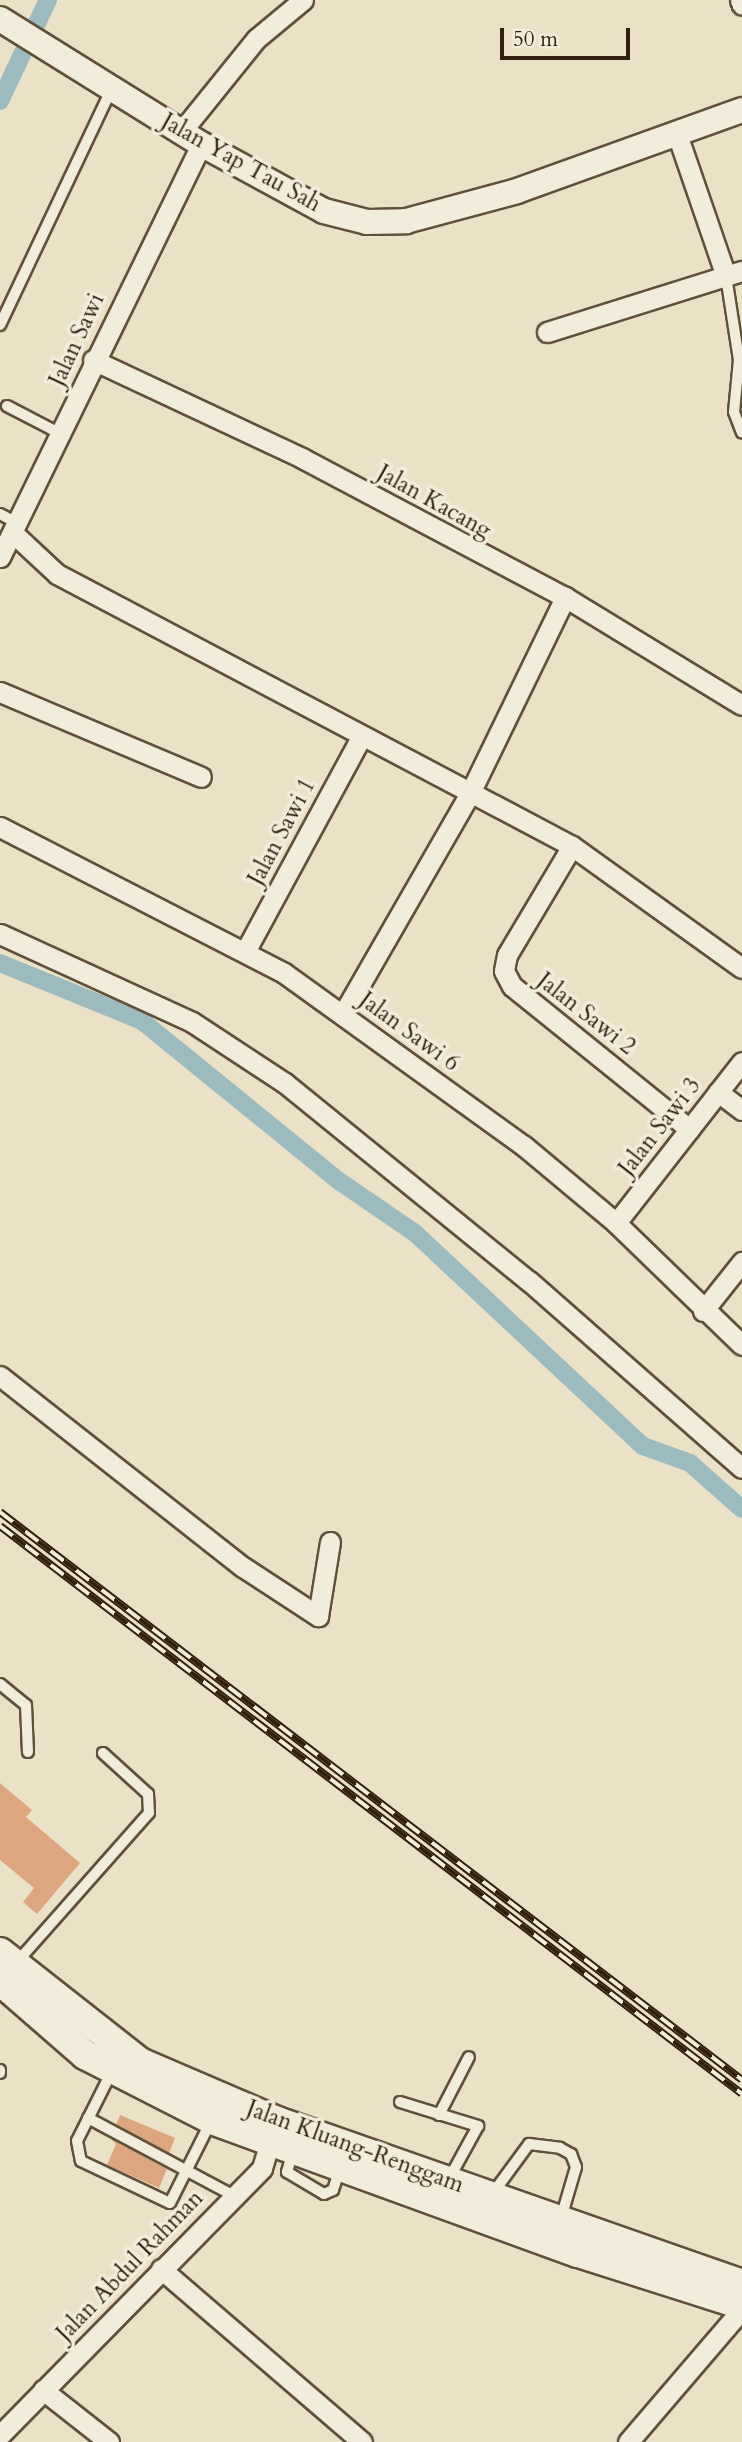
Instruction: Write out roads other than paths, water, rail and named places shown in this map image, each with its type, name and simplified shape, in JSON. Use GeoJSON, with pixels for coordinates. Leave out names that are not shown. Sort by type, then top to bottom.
{"type":"FeatureCollection","features":[{"type":"Feature","properties":{"kind":"main road","name":"Jalan Kluang-Renggam"},"geometry":{"type":"LineString","coordinates":[[5,1966],[71,2046],[112,2071],[212,2119],[448,2181],[486,2207]]}},
{"type":"Feature","properties":{"kind":"main road","name":"Jalan Kluang-Renggam"},"geometry":{"type":"LineString","coordinates":[[5,1966],[140,2063],[341,2168],[486,2207],[742,2307]]}},
{"type":"Feature","properties":{"kind":"main road","name":"Jalan Kluang-Renggam"},"geometry":{"type":"LineString","coordinates":[[557,2233],[742,2284]]}},
{"type":"Feature","properties":{"kind":"street","name":"Jalan Sawi"},"geometry":{"type":"LineString","coordinates":[[0,557],[61,434],[191,138],[256,39],[303,0]]}},
{"type":"Feature","properties":{"kind":"street"},"geometry":{"type":"LineString","coordinates":[[740,0],[742,5]]}},
{"type":"Feature","properties":{"kind":"street","name":"Jalan Yap Tau Sah"},"geometry":{"type":"LineString","coordinates":[[0,19],[54,48],[191,138],[324,211],[367,222],[406,221],[517,191],[742,110]]}},
{"type":"Feature","properties":{"kind":"street"},"geometry":{"type":"LineString","coordinates":[[547,332],[734,273],[677,134]]}},
{"type":"Feature","properties":{"kind":"street","name":"Jalan Kacang"},"geometry":{"type":"LineString","coordinates":[[93,360],[303,458],[565,597],[742,705]]}},
{"type":"Feature","properties":{"kind":"street"},"geometry":{"type":"LineString","coordinates":[[15,528],[57,574],[361,737],[572,846],[742,968]]}},
{"type":"Feature","properties":{"kind":"street"},"geometry":{"type":"LineString","coordinates":[[343,1014],[470,793],[565,597]]}},
{"type":"Feature","properties":{"kind":"street"},"geometry":{"type":"LineString","coordinates":[[0,692],[201,777]]}},
{"type":"Feature","properties":{"kind":"street","name":"Jalan Sawi 1"},"geometry":{"type":"LineString","coordinates":[[246,950],[361,737]]}},
{"type":"Feature","properties":{"kind":"street","name":"Jalan Sawi 6"},"geometry":{"type":"LineString","coordinates":[[0,827],[246,950],[343,1014],[616,1223],[703,1311],[742,1345]]}},
{"type":"Feature","properties":{"kind":"street","name":"Jalan Sawi 2"},"geometry":{"type":"LineString","coordinates":[[572,846],[507,955],[504,971],[512,986],[689,1129]]}},
{"type":"Feature","properties":{"kind":"street"},"geometry":{"type":"LineString","coordinates":[[0,934],[192,1022],[285,1083],[529,1281],[742,1468]]}},
{"type":"Feature","properties":{"kind":"street","name":"Jalan Sawi 3"},"geometry":{"type":"LineString","coordinates":[[616,1223],[742,1062]]}},
{"type":"Feature","properties":{"kind":"street"},"geometry":{"type":"LineString","coordinates":[[718,1092],[742,1110]]}},
{"type":"Feature","properties":{"kind":"street"},"geometry":{"type":"LineString","coordinates":[[703,1311],[742,1262]]}},
{"type":"Feature","properties":{"kind":"street"},"geometry":{"type":"LineString","coordinates":[[0,1376],[243,1567],[318,1616],[330,1542]]}},
{"type":"Feature","properties":{"kind":"street","name":"Jalan Abdul Rahman"},"geometry":{"type":"LineString","coordinates":[[0,2435],[262,2168],[280,2138]]}},
{"type":"Feature","properties":{"kind":"street"},"geometry":{"type":"LineString","coordinates":[[161,2269],[362,2442]]}},
{"type":"Feature","properties":{"kind":"street"},"geometry":{"type":"LineString","coordinates":[[628,2442],[742,2307]]}},
{"type":"Feature","properties":{"kind":"street"},"geometry":{"type":"LineString","coordinates":[[43,2390],[109,2442]]}},
{"type":"Feature","properties":{"kind":"lane"},"geometry":{"type":"LineString","coordinates":[[0,325],[112,88]]}},
{"type":"Feature","properties":{"kind":"lane"},"geometry":{"type":"LineString","coordinates":[[734,273],[739,360],[738,401],[742,433]]}},
{"type":"Feature","properties":{"kind":"lane"},"geometry":{"type":"LineString","coordinates":[[6,406],[61,434]]}},
{"type":"Feature","properties":{"kind":"lane"},"geometry":{"type":"LineString","coordinates":[[0,514],[15,528]]}},
{"type":"Feature","properties":{"kind":"lane"},"geometry":{"type":"LineString","coordinates":[[0,1684],[26,1704],[28,1752]]}},
{"type":"Feature","properties":{"kind":"lane"},"geometry":{"type":"LineString","coordinates":[[5,1966],[149,1813],[148,1794],[103,1754]]}},
{"type":"Feature","properties":{"kind":"lane"},"geometry":{"type":"LineString","coordinates":[[439,2115],[469,2057]]}},
{"type":"Feature","properties":{"kind":"lane"},"geometry":{"type":"LineString","coordinates":[[112,2071],[77,2141],[81,2161],[159,2201],[178,2195],[212,2119]]}},
{"type":"Feature","properties":{"kind":"lane"},"geometry":{"type":"LineString","coordinates":[[400,2102],[480,2130],[448,2181]]}},
{"type":"Feature","properties":{"kind":"lane"},"geometry":{"type":"LineString","coordinates":[[88,2118],[190,2169],[234,2196]]}},
{"type":"Feature","properties":{"kind":"lane"},"geometry":{"type":"LineString","coordinates":[[486,2207],[529,2144],[561,2148],[571,2154],[576,2167],[557,2233]]}},
{"type":"Feature","properties":{"kind":"waterway"},"geometry":{"type":"LineString","coordinates":[[0,101],[48,0]]}},
{"type":"Feature","properties":{"kind":"waterway"},"geometry":{"type":"LineString","coordinates":[[0,963],[142,1021],[339,1181],[415,1233],[643,1446],[690,1463],[742,1509]]}},
{"type":"Feature","properties":{"kind":"railway"},"geometry":{"type":"LineString","coordinates":[[0,1512],[742,2080]]}},
{"type":"Feature","properties":{"kind":"railway"},"geometry":{"type":"LineString","coordinates":[[0,1526],[742,2094]]}}]}
